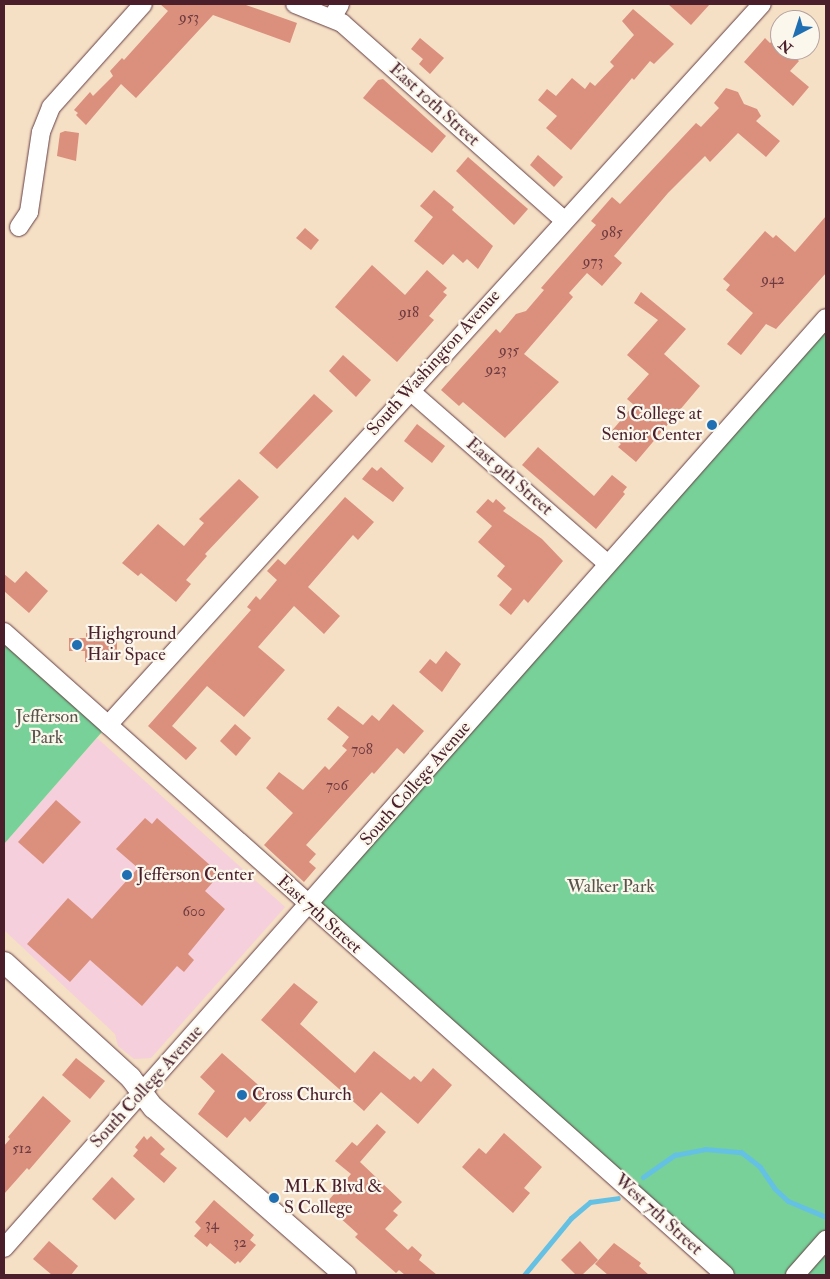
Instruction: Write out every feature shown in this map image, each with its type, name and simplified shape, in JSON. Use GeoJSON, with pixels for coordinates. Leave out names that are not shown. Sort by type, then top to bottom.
{"type":"FeatureCollection","features":[{"type":"Feature","properties":{"kind":"main road"},"geometry":{"type":"LineString","coordinates":[[4,962],[130,1077],[167,1120],[345,1275]]}},
{"type":"Feature","properties":{"kind":"street"},"geometry":{"type":"LineString","coordinates":[[19,227],[29,212],[41,132],[51,107],[143,4]]}},
{"type":"Feature","properties":{"kind":"street","name":"East 10th Street"},"geometry":{"type":"LineString","coordinates":[[295,4],[336,11],[342,23],[564,220]]}},
{"type":"Feature","properties":{"kind":"street","name":"South Washington Avenue"},"geometry":{"type":"LineString","coordinates":[[108,725],[409,390],[762,4]]}},
{"type":"Feature","properties":{"kind":"street","name":"South College Avenue"},"geometry":{"type":"LineString","coordinates":[[4,1248],[309,906],[826,318]]}},
{"type":"Feature","properties":{"kind":"street","name":"East 9th Street"},"geometry":{"type":"LineString","coordinates":[[409,390],[608,564]]}},
{"type":"Feature","properties":{"kind":"street","name":"East 7th Street"},"geometry":{"type":"LineString","coordinates":[[4,632],[309,906],[591,1155]]}},
{"type":"Feature","properties":{"kind":"street","name":"West 7th Street"},"geometry":{"type":"LineString","coordinates":[[591,1155],[725,1275]]}},
{"type":"Feature","properties":{"kind":"street"},"geometry":{"type":"LineString","coordinates":[[795,1275],[826,1240]]}},
{"type":"Feature","properties":{"kind":"shaded area","name":"Jefferson Center"},"geometry":{"type":"Polygon","coordinates":[[[97,738],[285,907],[151,1058],[134,1059],[118,1046],[115,1034],[4,930],[4,844],[97,738]]]}},
{"type":"Feature","properties":{"kind":"green space","name":"Walker Park"},"geometry":{"type":"Polygon","coordinates":[[[826,318],[826,1275],[725,1275],[309,907],[826,318]]]}},
{"type":"Feature","properties":{"kind":"green space","name":"Jefferson Park"},"geometry":{"type":"Polygon","coordinates":[[[4,632],[108,725],[4,844],[4,632]]]}},
{"type":"Feature","properties":{"kind":"building"},"geometry":{"type":"Polygon","coordinates":[[[160,4],[243,4],[297,23],[290,43],[213,15],[136,98],[121,84],[86,125],[76,115],[78,113],[74,110],[90,92],[93,96],[113,76],[110,71],[122,58],[124,60],[168,11],[160,4]]]}},
{"type":"Feature","properties":{"kind":"building"},"geometry":{"type":"Polygon","coordinates":[[[668,4],[710,4],[691,25],[668,4]]]}},
{"type":"Feature","properties":{"kind":"building"},"geometry":{"type":"Polygon","coordinates":[[[633,9],[674,44],[654,64],[650,61],[634,80],[632,78],[571,150],[546,128],[557,116],[538,100],[547,89],[556,96],[572,78],[585,89],[590,82],[595,86],[614,66],[610,62],[634,35],[622,21],[633,9]]]}},
{"type":"Feature","properties":{"kind":"building"},"geometry":{"type":"Polygon","coordinates":[[[420,38],[444,58],[430,74],[419,64],[423,59],[411,49],[420,38]]]}},
{"type":"Feature","properties":{"kind":"building"},"geometry":{"type":"Polygon","coordinates":[[[765,38],[770,43],[770,60],[798,60],[790,71],[809,87],[793,106],[744,62],[765,38]]]}},
{"type":"Feature","properties":{"kind":"building"},"geometry":{"type":"Polygon","coordinates":[[[383,79],[446,136],[432,153],[363,98],[378,80],[383,79]]]}},
{"type":"Feature","properties":{"kind":"building"},"geometry":{"type":"Polygon","coordinates":[[[726,88],[738,92],[744,104],[757,109],[761,116],[756,121],[780,141],[766,157],[738,133],[710,162],[705,156],[668,193],[614,256],[622,263],[602,286],[587,273],[569,293],[573,297],[524,354],[559,382],[505,438],[463,402],[459,406],[441,390],[496,329],[500,333],[516,314],[526,311],[544,290],[541,288],[596,225],[591,221],[612,197],[620,204],[696,123],[701,127],[719,108],[714,103],[726,88]]]}},
{"type":"Feature","properties":{"kind":"building"},"geometry":{"type":"Polygon","coordinates":[[[65,131],[79,133],[76,161],[57,156],[60,133],[65,131]]]}},
{"type":"Feature","properties":{"kind":"building"},"geometry":{"type":"Polygon","coordinates":[[[538,155],[563,177],[554,187],[530,165],[538,155]]]}},
{"type":"Feature","properties":{"kind":"building"},"geometry":{"type":"Polygon","coordinates":[[[468,157],[528,209],[514,225],[456,171],[468,157]]]}},
{"type":"Feature","properties":{"kind":"building"},"geometry":{"type":"Polygon","coordinates":[[[434,190],[454,207],[452,210],[493,246],[478,269],[467,259],[463,263],[453,254],[443,265],[414,241],[433,217],[420,206],[434,190]]]}},
{"type":"Feature","properties":{"kind":"building"},"geometry":{"type":"Polygon","coordinates":[[[826,216],[826,273],[776,329],[766,324],[741,355],[727,344],[753,313],[726,290],[730,285],[723,279],[765,231],[773,238],[776,235],[795,252],[826,216]]]}},
{"type":"Feature","properties":{"kind":"building"},"geometry":{"type":"Polygon","coordinates":[[[305,228],[319,240],[311,250],[296,238],[305,228]]]}},
{"type":"Feature","properties":{"kind":"building"},"geometry":{"type":"Polygon","coordinates":[[[372,265],[405,295],[427,270],[447,288],[443,292],[447,295],[429,316],[434,320],[397,362],[335,307],[372,265]]]}},
{"type":"Feature","properties":{"kind":"building"},"geometry":{"type":"Polygon","coordinates":[[[641,292],[686,329],[664,354],[700,386],[636,462],[618,447],[621,444],[609,434],[634,405],[627,399],[649,374],[627,355],[658,320],[634,303],[641,292]]]}},
{"type":"Feature","properties":{"kind":"building"},"geometry":{"type":"Polygon","coordinates":[[[343,355],[371,380],[356,397],[329,371],[343,355]]]}},
{"type":"Feature","properties":{"kind":"building"},"geometry":{"type":"Polygon","coordinates":[[[314,394],[333,411],[277,469],[259,453],[314,394]]]}},
{"type":"Feature","properties":{"kind":"building"},"geometry":{"type":"Polygon","coordinates":[[[417,424],[445,446],[432,463],[404,441],[417,424]]]}},
{"type":"Feature","properties":{"kind":"building"},"geometry":{"type":"Polygon","coordinates":[[[538,447],[594,496],[612,475],[627,487],[623,492],[625,494],[596,529],[522,465],[538,447]]]}},
{"type":"Feature","properties":{"kind":"building"},"geometry":{"type":"Polygon","coordinates":[[[372,467],[377,471],[381,467],[404,488],[393,502],[362,479],[372,467]]]}},
{"type":"Feature","properties":{"kind":"building"},"geometry":{"type":"Polygon","coordinates":[[[239,479],[259,497],[205,554],[207,556],[186,580],[191,584],[176,602],[141,573],[138,576],[122,563],[158,524],[184,546],[204,523],[199,519],[239,479]]]}},
{"type":"Feature","properties":{"kind":"building"},"geometry":{"type":"Polygon","coordinates":[[[345,497],[374,522],[358,540],[353,535],[308,587],[340,616],[324,634],[294,606],[258,647],[285,670],[244,717],[207,686],[172,726],[197,748],[186,760],[148,726],[251,610],[247,607],[256,596],[260,600],[277,580],[267,571],[278,559],[285,565],[345,497]]]}},
{"type":"Feature","properties":{"kind":"building"},"geometry":{"type":"Polygon","coordinates":[[[488,499],[493,503],[496,499],[506,508],[503,511],[542,539],[563,561],[528,603],[524,599],[511,615],[499,605],[512,589],[497,576],[505,566],[478,542],[492,526],[476,512],[488,499]]]}},
{"type":"Feature","properties":{"kind":"building"},"geometry":{"type":"Polygon","coordinates":[[[26,571],[48,591],[29,613],[4,591],[4,574],[15,583],[26,571]]]}},
{"type":"Feature","properties":{"kind":"building"},"geometry":{"type":"Polygon","coordinates":[[[86,633],[117,633],[117,662],[85,662],[85,651],[69,651],[69,638],[86,638],[86,633]]]}},
{"type":"Feature","properties":{"kind":"building"},"geometry":{"type":"Polygon","coordinates":[[[446,651],[461,664],[442,692],[419,672],[430,659],[436,664],[446,651]]]}},
{"type":"Feature","properties":{"kind":"building"},"geometry":{"type":"Polygon","coordinates":[[[393,704],[424,731],[404,754],[397,748],[374,774],[372,772],[306,845],[316,854],[309,862],[316,868],[304,882],[264,845],[293,813],[266,788],[279,772],[303,790],[325,766],[329,770],[347,750],[342,746],[349,737],[327,719],[338,706],[363,725],[372,715],[379,721],[393,704]]]}},
{"type":"Feature","properties":{"kind":"building"},"geometry":{"type":"Polygon","coordinates":[[[235,724],[251,738],[236,756],[220,741],[235,724]]]}},
{"type":"Feature","properties":{"kind":"building"},"geometry":{"type":"Polygon","coordinates":[[[56,800],[81,822],[43,864],[18,842],[56,800]]]}},
{"type":"Feature","properties":{"kind":"building"},"geometry":{"type":"Polygon","coordinates":[[[145,818],[152,824],[157,818],[220,874],[205,891],[225,909],[188,954],[194,960],[184,972],[177,966],[142,1006],[90,960],[70,982],[27,944],[68,898],[92,919],[138,868],[116,849],[145,818]]]}},
{"type":"Feature","properties":{"kind":"building"},"geometry":{"type":"Polygon","coordinates":[[[294,983],[318,1002],[300,1024],[355,1073],[374,1051],[410,1080],[414,1076],[421,1082],[433,1068],[452,1085],[418,1124],[381,1092],[364,1111],[261,1020],[294,983]]]}},
{"type":"Feature","properties":{"kind":"building","name":"Cross Church"},"geometry":{"type":"Polygon","coordinates":[[[222,1053],[272,1097],[250,1122],[245,1117],[227,1138],[198,1114],[215,1091],[200,1077],[222,1053]]]}},
{"type":"Feature","properties":{"kind":"building"},"geometry":{"type":"Polygon","coordinates":[[[76,1058],[105,1081],[90,1099],[62,1075],[76,1058]]]}},
{"type":"Feature","properties":{"kind":"building"},"geometry":{"type":"Polygon","coordinates":[[[43,1096],[71,1121],[29,1170],[27,1168],[4,1194],[4,1146],[10,1139],[8,1137],[43,1096]]]}},
{"type":"Feature","properties":{"kind":"building"},"geometry":{"type":"Polygon","coordinates":[[[377,1124],[386,1132],[360,1162],[402,1202],[393,1211],[398,1215],[385,1229],[408,1250],[412,1246],[422,1255],[419,1260],[437,1275],[405,1275],[399,1270],[396,1273],[355,1237],[358,1234],[328,1207],[330,1203],[328,1201],[351,1174],[335,1161],[352,1142],[357,1146],[377,1124]]]}},
{"type":"Feature","properties":{"kind":"building"},"geometry":{"type":"Polygon","coordinates":[[[504,1133],[542,1167],[524,1188],[530,1193],[513,1213],[462,1167],[479,1148],[486,1154],[504,1133]]]}},
{"type":"Feature","properties":{"kind":"building"},"geometry":{"type":"Polygon","coordinates":[[[144,1136],[147,1140],[151,1136],[165,1149],[160,1154],[177,1168],[164,1183],[133,1156],[138,1150],[135,1147],[144,1136]]]}},
{"type":"Feature","properties":{"kind":"building"},"geometry":{"type":"Polygon","coordinates":[[[112,1177],[135,1199],[115,1220],[92,1199],[112,1177]]]}},
{"type":"Feature","properties":{"kind":"building"},"geometry":{"type":"Polygon","coordinates":[[[214,1200],[254,1235],[250,1240],[256,1245],[240,1263],[238,1261],[235,1264],[210,1243],[207,1247],[194,1236],[201,1228],[195,1222],[214,1200]]]}},
{"type":"Feature","properties":{"kind":"building"},"geometry":{"type":"Polygon","coordinates":[[[49,1241],[78,1266],[71,1275],[52,1275],[33,1259],[49,1241]]]}},
{"type":"Feature","properties":{"kind":"building"},"geometry":{"type":"Polygon","coordinates":[[[580,1241],[598,1260],[582,1275],[576,1275],[561,1260],[580,1241]]]}},
{"type":"Feature","properties":{"kind":"building"},"geometry":{"type":"Polygon","coordinates":[[[614,1243],[641,1263],[639,1266],[649,1275],[608,1275],[595,1264],[614,1243]]]}},
{"type":"Feature","properties":{"kind":"waterway"},"geometry":{"type":"LineString","coordinates":[[643,1177],[675,1155],[705,1149],[741,1152],[760,1167],[774,1188],[788,1201],[826,1217]]}},
{"type":"Feature","properties":{"kind":"waterway"},"geometry":{"type":"LineString","coordinates":[[524,1275],[571,1218],[590,1202],[618,1198]]}},
{"type":"Feature","properties":{"kind":"place","name":"S College at Senior Center"},"geometry":{"type":"Point","coordinates":[712,425]}},
{"type":"Feature","properties":{"kind":"place","name":"Highground Hair Space"},"geometry":{"type":"Point","coordinates":[77,645]}},
{"type":"Feature","properties":{"kind":"place","name":"Jefferson Center"},"geometry":{"type":"Point","coordinates":[127,875]}},
{"type":"Feature","properties":{"kind":"place","name":"Cross Church"},"geometry":{"type":"Point","coordinates":[242,1095]}},
{"type":"Feature","properties":{"kind":"place","name":"MLK Blvd & S College"},"geometry":{"type":"Point","coordinates":[274,1198]}}]}
